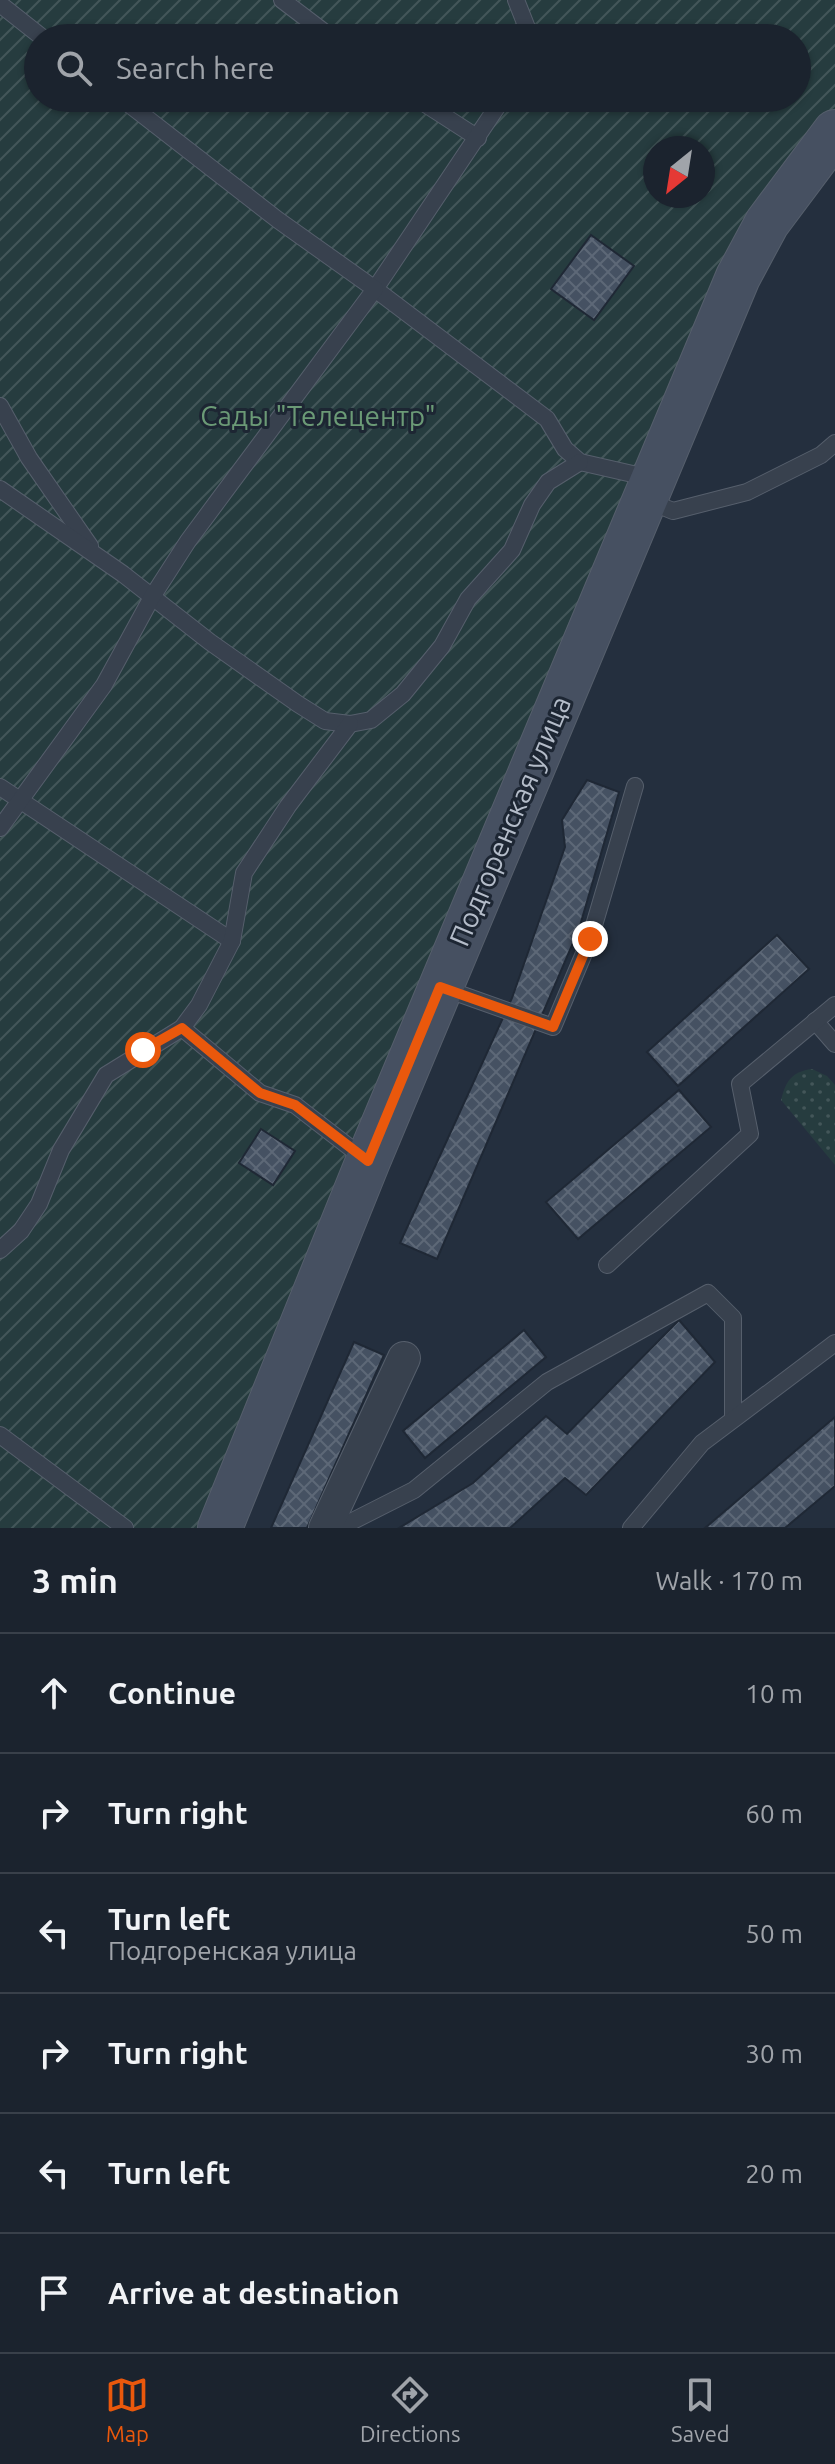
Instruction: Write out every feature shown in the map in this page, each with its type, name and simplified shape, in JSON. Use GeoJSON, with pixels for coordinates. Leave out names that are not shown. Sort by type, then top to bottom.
{"type":"FeatureCollection","features":[{"type":"Feature","properties":{"kind":"street","name":"Подгоренская улица"},"geometry":{"type":"LineString","coordinates":[[220,1528],[440,987],[738,277],[767,223],[835,132]]}},
{"type":"Feature","properties":{"kind":"street"},"geometry":{"type":"LineString","coordinates":[[325,1528],[404,1358]]}},
{"type":"Feature","properties":{"kind":"lane"},"geometry":{"type":"LineString","coordinates":[[282,0],[314,24]]}},
{"type":"Feature","properties":{"kind":"lane"},"geometry":{"type":"LineString","coordinates":[[516,0],[525,24]]}},
{"type":"Feature","properties":{"kind":"lane"},"geometry":{"type":"LineString","coordinates":[[0,4],[25,24]]}},
{"type":"Feature","properties":{"kind":"lane"},"geometry":{"type":"LineString","coordinates":[[139,112],[278,220],[547,419],[565,449],[580,462],[648,489],[673,511],[747,492],[821,455],[835,443]]}},
{"type":"Feature","properties":{"kind":"lane"},"geometry":{"type":"LineString","coordinates":[[438,112],[478,138]]}},
{"type":"Feature","properties":{"kind":"lane"},"geometry":{"type":"LineString","coordinates":[[0,828],[104,685],[152,597],[188,541],[375,289],[494,112]]}},
{"type":"Feature","properties":{"kind":"lane"},"geometry":{"type":"LineString","coordinates":[[0,406],[29,458],[98,557]]}},
{"type":"Feature","properties":{"kind":"lane"},"geometry":{"type":"LineString","coordinates":[[0,489],[298,704],[325,721],[350,724],[371,720],[403,694],[442,646],[468,599],[512,550],[532,505],[548,482],[580,462]]}},
{"type":"Feature","properties":{"kind":"lane"},"geometry":{"type":"LineString","coordinates":[[0,1250],[21,1231],[39,1204],[61,1150],[106,1075],[182,1028],[199,1005],[232,941],[244,873],[288,806],[350,724]]}},
{"type":"Feature","properties":{"kind":"lane"},"geometry":{"type":"LineString","coordinates":[[440,987],[553,1027],[590,939],[635,786]]}},
{"type":"Feature","properties":{"kind":"lane"},"geometry":{"type":"LineString","coordinates":[[0,787],[232,941]]}},
{"type":"Feature","properties":{"kind":"lane"},"geometry":{"type":"LineString","coordinates":[[607,1265],[750,1134],[740,1084],[835,1005]]}},
{"type":"Feature","properties":{"kind":"lane"},"geometry":{"type":"LineString","coordinates":[[815,1021],[835,1044]]}},
{"type":"Feature","properties":{"kind":"lane"},"geometry":{"type":"LineString","coordinates":[[182,1028],[260,1093],[295,1105],[368,1161]]}},
{"type":"Feature","properties":{"kind":"lane"},"geometry":{"type":"LineString","coordinates":[[339,1528],[414,1490],[547,1382],[708,1293],[733,1318],[733,1419]]}},
{"type":"Feature","properties":{"kind":"lane"},"geometry":{"type":"LineString","coordinates":[[631,1528],[702,1443],[835,1343]]}},
{"type":"Feature","properties":{"kind":"lane"},"geometry":{"type":"LineString","coordinates":[[0,1435],[125,1528]]}},
{"type":"Feature","properties":{"kind":"green space","name":"Сады \"Телецентр\""},"geometry":{"type":"Polygon","coordinates":[[[0,0],[835,0],[835,112],[751,211],[412,999],[203,1528],[0,1528],[0,0]]]}},
{"type":"Feature","properties":{"kind":"green space"},"geometry":{"type":"Polygon","coordinates":[[[812,1069],[827,1076],[835,1085],[835,1165],[781,1100],[791,1078],[812,1069]]]}},
{"type":"Feature","properties":{"kind":"building"},"geometry":{"type":"Polygon","coordinates":[[[591,235],[634,266],[594,320],[551,289],[591,235]]]}},
{"type":"Feature","properties":{"kind":"building"},"geometry":{"type":"Polygon","coordinates":[[[587,780],[619,792],[579,929],[437,1259],[400,1243],[512,998],[565,847],[562,820],[587,780]]]}},
{"type":"Feature","properties":{"kind":"building"},"geometry":{"type":"Polygon","coordinates":[[[777,935],[809,969],[678,1086],[647,1052],[777,935]]]}},
{"type":"Feature","properties":{"kind":"building"},"geometry":{"type":"Polygon","coordinates":[[[679,1090],[711,1127],[578,1239],[546,1202],[679,1090]]]}},
{"type":"Feature","properties":{"kind":"building"},"geometry":{"type":"Polygon","coordinates":[[[261,1129],[295,1151],[273,1185],[239,1163],[261,1129]]]}},
{"type":"Feature","properties":{"kind":"building"},"geometry":{"type":"Polygon","coordinates":[[[679,1320],[715,1362],[586,1495],[565,1478],[510,1528],[399,1528],[473,1483],[546,1416],[567,1434],[679,1320]]]}},
{"type":"Feature","properties":{"kind":"building"},"geometry":{"type":"Polygon","coordinates":[[[524,1330],[546,1357],[425,1458],[403,1431],[524,1330]]]}},
{"type":"Feature","properties":{"kind":"building"},"geometry":{"type":"Polygon","coordinates":[[[354,1342],[384,1355],[307,1528],[271,1528],[354,1342]]]}},
{"type":"Feature","properties":{"kind":"building"},"geometry":{"type":"Polygon","coordinates":[[[835,1417],[835,1486],[785,1528],[705,1528],[835,1417]]]}},
{"type":"Feature","properties":{"kind":"route"},"geometry":{"type":"LineString","coordinates":[[143,1050],[182,1028],[260,1093],[295,1105],[368,1161],[440,987],[553,1027],[590,939]]}}]}
